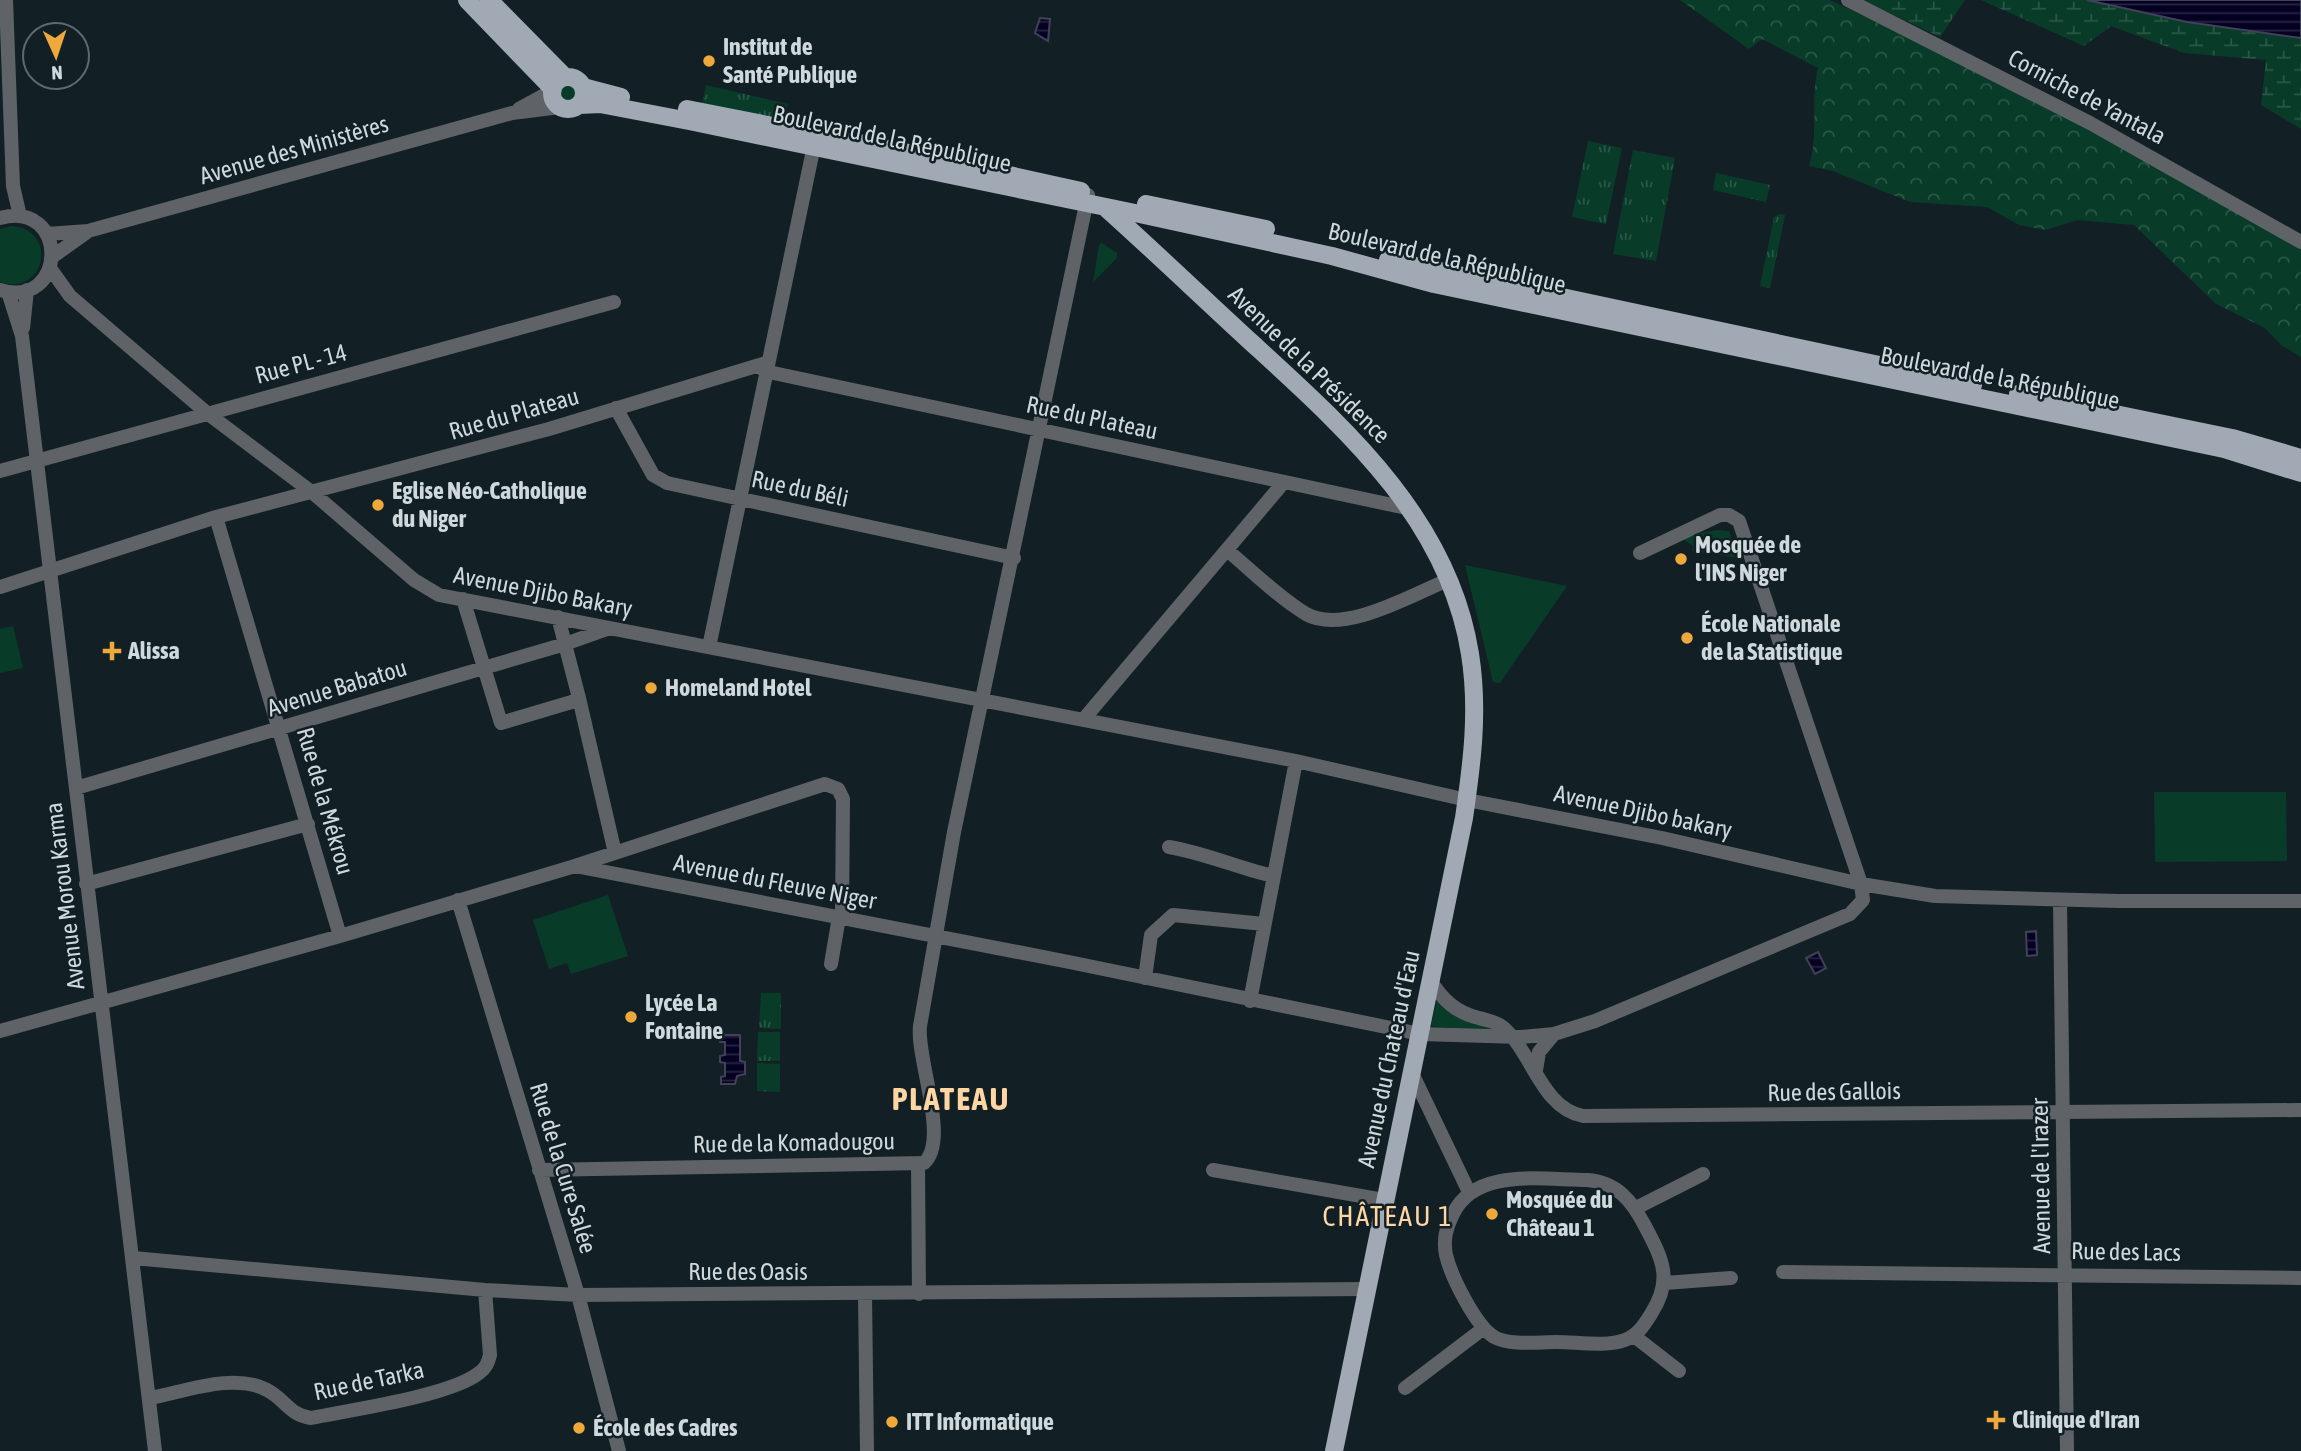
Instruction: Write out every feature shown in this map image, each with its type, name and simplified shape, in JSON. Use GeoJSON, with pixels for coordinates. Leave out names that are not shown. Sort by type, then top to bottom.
{"type":"FeatureCollection","features":[{"type":"Feature","properties":{"kind":"main road"},"geometry":{"type":"LineString","coordinates":[[467,0],[557,91]]}},
{"type":"Feature","properties":{"kind":"main road"},"geometry":{"type":"LineString","coordinates":[[489,0],[557,91]]}},
{"type":"Feature","properties":{"kind":"main road"},"geometry":{"type":"LineString","coordinates":[[557,91],[578,80],[581,96]]}},
{"type":"Feature","properties":{"kind":"main road","name":"Boulevard de la République"},"geometry":{"type":"LineString","coordinates":[[557,91],[570,109],[581,96],[600,104],[814,141],[1334,251],[1436,277],[1873,370],[2195,436],[2272,447],[2301,458]]}},
{"type":"Feature","properties":{"kind":"main road","name":"Avenue de la Présidence"},"geometry":{"type":"LineString","coordinates":[[1096,200],[1335,419],[1374,460],[1411,509],[1448,580],[1470,653],[1475,742],[1467,800]]}},
{"type":"Feature","properties":{"kind":"main road","name":"Boulevard de la République"},"geometry":{"type":"LineString","coordinates":[[2195,436],[2301,473]]}},
{"type":"Feature","properties":{"kind":"main road","name":"Avenue du Chateau d'Eau"},"geometry":{"type":"LineString","coordinates":[[1334,1451],[1467,800]]}},
{"type":"Feature","properties":{"kind":"street"},"geometry":{"type":"LineString","coordinates":[[6,0],[13,186],[9,217],[38,224],[47,234],[51,262],[70,296]]}},
{"type":"Feature","properties":{"kind":"street","name":"Corniche de Yantala"},"geometry":{"type":"LineString","coordinates":[[1848,0],[2090,122],[2301,242]]}},
{"type":"Feature","properties":{"kind":"street","name":"Avenue des Ministères"},"geometry":{"type":"LineString","coordinates":[[47,234],[88,231],[512,113],[557,91]]}},
{"type":"Feature","properties":{"kind":"street"},"geometry":{"type":"LineString","coordinates":[[709,647],[814,141]]}},
{"type":"Feature","properties":{"kind":"street"},"geometry":{"type":"LineString","coordinates":[[918,1163],[927,1160],[932,1146],[932,1098],[919,1034],[935,936],[982,701],[1041,430],[1096,200]]}},
{"type":"Feature","properties":{"kind":"street","name":"Avenue des Ministères"},"geometry":{"type":"LineString","coordinates":[[32,288],[51,262],[88,231]]}},
{"type":"Feature","properties":{"kind":"street"},"geometry":{"type":"LineString","coordinates":[[4,291],[32,288],[70,296]]}},
{"type":"Feature","properties":{"kind":"street","name":"Avenue Morou Karma"},"geometry":{"type":"LineString","coordinates":[[22,336],[32,288]]}},
{"type":"Feature","properties":{"kind":"street","name":"Avenue Morou Karma"},"geometry":{"type":"LineString","coordinates":[[4,291],[22,336],[155,1451]]}},
{"type":"Feature","properties":{"kind":"street","name":"Avenue Djibo Bakary"},"geometry":{"type":"LineString","coordinates":[[70,296],[207,413],[313,493],[414,580],[439,595],[982,701]]}},
{"type":"Feature","properties":{"kind":"street","name":"Rue PL - 14"},"geometry":{"type":"LineString","coordinates":[[0,471],[614,302]]}},
{"type":"Feature","properties":{"kind":"street","name":"Rue du Plateau"},"geometry":{"type":"LineString","coordinates":[[0,587],[216,517],[313,493],[765,367],[1041,430],[1411,509]]}},
{"type":"Feature","properties":{"kind":"street","name":"Rue du Béli"},"geometry":{"type":"LineString","coordinates":[[616,408],[657,479],[1014,558]]}},
{"type":"Feature","properties":{"kind":"street"},"geometry":{"type":"LineString","coordinates":[[1083,720],[1284,482]]}},
{"type":"Feature","properties":{"kind":"street"},"geometry":{"type":"LineString","coordinates":[[1640,552],[1709,519],[1729,515],[1739,521],[1861,884]]}},
{"type":"Feature","properties":{"kind":"street","name":"Rue de la Mékrou"},"geometry":{"type":"LineString","coordinates":[[216,517],[340,936]]}},
{"type":"Feature","properties":{"kind":"street"},"geometry":{"type":"LineString","coordinates":[[1227,550],[1308,615],[1330,621],[1354,618],[1448,580]]}},
{"type":"Feature","properties":{"kind":"street"},"geometry":{"type":"LineString","coordinates":[[463,599],[501,723],[579,698]]}},
{"type":"Feature","properties":{"kind":"street"},"geometry":{"type":"LineString","coordinates":[[558,617],[615,853]]}},
{"type":"Feature","properties":{"kind":"street","name":"Avenue Babatou"},"geometry":{"type":"LineString","coordinates":[[76,789],[611,628]]}},
{"type":"Feature","properties":{"kind":"street","name":"Avenue Djibo bakary"},"geometry":{"type":"LineString","coordinates":[[982,701],[1296,761],[1861,884],[1935,896],[2060,900],[2301,901]]}},
{"type":"Feature","properties":{"kind":"street"},"geometry":{"type":"LineString","coordinates":[[1250,1001],[1296,761]]}},
{"type":"Feature","properties":{"kind":"street"},"geometry":{"type":"LineString","coordinates":[[575,866],[825,784],[838,789],[843,799],[841,918],[831,964]]}},
{"type":"Feature","properties":{"kind":"street"},"geometry":{"type":"LineString","coordinates":[[86,884],[308,824]]}},
{"type":"Feature","properties":{"kind":"street"},"geometry":{"type":"LineString","coordinates":[[1169,846],[1201,853],[1241,869],[1273,876]]}},
{"type":"Feature","properties":{"kind":"street","name":"Avenue du Fleuve Niger"},"geometry":{"type":"LineString","coordinates":[[0,1031],[340,936],[575,866],[1420,1034],[1510,1037],[1554,1034],[1595,1021],[1850,914],[1863,900],[1861,884]]}},
{"type":"Feature","properties":{"kind":"street","name":"Rue de la Cure Salée"},"geometry":{"type":"LineString","coordinates":[[458,900],[578,1295],[619,1451]]}},
{"type":"Feature","properties":{"kind":"street","name":"Avenue de l'Irazer"},"geometry":{"type":"LineString","coordinates":[[2060,900],[2067,1451]]}},
{"type":"Feature","properties":{"kind":"street"},"geometry":{"type":"LineString","coordinates":[[1145,978],[1151,935],[1173,915],[1264,924]]}},
{"type":"Feature","properties":{"kind":"street","name":"Rue des Gallois"},"geometry":{"type":"LineString","coordinates":[[1430,980],[1449,1004],[1470,1015],[1493,1021],[1510,1037],[1536,1070],[1547,1093],[1560,1108],[1584,1116],[2301,1110]]}},
{"type":"Feature","properties":{"kind":"street"},"geometry":{"type":"LineString","coordinates":[[1536,1070],[1539,1052],[1554,1034]]}},
{"type":"Feature","properties":{"kind":"street"},"geometry":{"type":"LineString","coordinates":[[1411,1071],[1469,1192]]}},
{"type":"Feature","properties":{"kind":"street","name":"Rue de la Komadougou"},"geometry":{"type":"LineString","coordinates":[[539,1170],[918,1163],[919,1294]]}},
{"type":"Feature","properties":{"kind":"street"},"geometry":{"type":"LineString","coordinates":[[1213,1170],[1384,1200]]}},
{"type":"Feature","properties":{"kind":"street"},"geometry":{"type":"LineString","coordinates":[[1636,1208],[1703,1174]]}},
{"type":"Feature","properties":{"kind":"street"},"geometry":{"type":"LineString","coordinates":[[1494,1181],[1601,1181],[1622,1192],[1636,1208],[1656,1247],[1664,1271],[1665,1283],[1658,1303],[1634,1336],[1615,1342],[1513,1341],[1493,1336],[1483,1328],[1458,1284],[1445,1249],[1448,1226],[1457,1207],[1469,1192],[1494,1181]]}},
{"type":"Feature","properties":{"kind":"street","name":"Rue des Oasis"},"geometry":{"type":"LineString","coordinates":[[133,1258],[485,1290],[578,1295],[1365,1289]]}},
{"type":"Feature","properties":{"kind":"street","name":"Rue des Lacs"},"geometry":{"type":"LineString","coordinates":[[1783,1272],[2301,1278]]}},
{"type":"Feature","properties":{"kind":"street"},"geometry":{"type":"LineString","coordinates":[[1665,1283],[1731,1278]]}},
{"type":"Feature","properties":{"kind":"street","name":"Rue de Tarka"},"geometry":{"type":"LineString","coordinates":[[150,1398],[230,1383],[245,1384],[268,1390],[298,1416],[311,1418],[400,1400],[464,1382],[487,1365],[490,1355],[485,1290]]}},
{"type":"Feature","properties":{"kind":"street"},"geometry":{"type":"LineString","coordinates":[[865,1294],[867,1451]]}},
{"type":"Feature","properties":{"kind":"street"},"geometry":{"type":"LineString","coordinates":[[1405,1388],[1483,1328]]}},
{"type":"Feature","properties":{"kind":"street"},"geometry":{"type":"LineString","coordinates":[[1634,1336],[1679,1371]]}},
{"type":"Feature","properties":{"kind":"green space"},"geometry":{"type":"Polygon","coordinates":[[[1680,0],[1830,0],[1984,73],[2301,246],[2301,357],[2281,345],[2265,328],[2216,304],[2134,225],[2077,220],[2045,230],[2019,225],[1987,207],[1910,202],[1833,171],[1809,166],[1814,141],[1818,68],[1762,39],[1749,49],[1680,0]]]}},
{"type":"Feature","properties":{"kind":"green space"},"geometry":{"type":"Polygon","coordinates":[[[1862,0],[1965,0],[1940,37],[1862,0]]]}},
{"type":"Feature","properties":{"kind":"green space"},"geometry":{"type":"Polygon","coordinates":[[[1981,0],[2087,0],[2187,22],[2301,38],[2301,129],[2261,105],[2266,60],[2184,53],[2111,26],[2084,46],[1981,0]]]}},
{"type":"Feature","properties":{"kind":"green space"},"geometry":{"type":"Polygon","coordinates":[[[706,85],[788,104],[784,121],[702,103],[706,85]]]}},
{"type":"Feature","properties":{"kind":"green space"},"geometry":{"type":"Polygon","coordinates":[[[569,86],[575,88],[575,100],[569,102],[563,100],[561,94],[563,88],[569,86]]]}},
{"type":"Feature","properties":{"kind":"green space"},"geometry":{"type":"Polygon","coordinates":[[[1588,141],[1622,148],[1606,224],[1572,217],[1588,141]]]}},
{"type":"Feature","properties":{"kind":"green space"},"geometry":{"type":"Polygon","coordinates":[[[1633,150],[1675,158],[1656,261],[1613,254],[1633,150]]]}},
{"type":"Feature","properties":{"kind":"green space"},"geometry":{"type":"Polygon","coordinates":[[[1716,173],[1770,185],[1766,202],[1713,190],[1716,173]]]}},
{"type":"Feature","properties":{"kind":"green space"},"geometry":{"type":"Polygon","coordinates":[[[1785,215],[1770,288],[1760,286],[1774,217],[1785,215]]]}},
{"type":"Feature","properties":{"kind":"green space"},"geometry":{"type":"Polygon","coordinates":[[[11,226],[26,230],[36,238],[41,249],[41,261],[36,272],[28,280],[16,284],[0,282],[0,229],[11,226]]]}},
{"type":"Feature","properties":{"kind":"green space"},"geometry":{"type":"Polygon","coordinates":[[[1102,243],[1117,253],[1117,258],[1093,282],[1099,245],[1102,243]]]}},
{"type":"Feature","properties":{"kind":"green space"},"geometry":{"type":"Polygon","coordinates":[[[1717,530],[1729,531],[1739,558],[1692,551],[1693,546],[1680,537],[1717,530]]]}},
{"type":"Feature","properties":{"kind":"green space"},"geometry":{"type":"Polygon","coordinates":[[[1465,565],[1567,586],[1500,683],[1493,682],[1465,565]]]}},
{"type":"Feature","properties":{"kind":"green space"},"geometry":{"type":"Polygon","coordinates":[[[13,626],[23,668],[0,673],[0,629],[13,626]]]}},
{"type":"Feature","properties":{"kind":"green space"},"geometry":{"type":"Polygon","coordinates":[[[2154,792],[2286,792],[2287,861],[2155,862],[2154,792]]]}},
{"type":"Feature","properties":{"kind":"green space"},"geometry":{"type":"Polygon","coordinates":[[[608,895],[628,956],[571,974],[567,963],[549,969],[533,920],[608,895]]]}},
{"type":"Feature","properties":{"kind":"green space"},"geometry":{"type":"Polygon","coordinates":[[[761,993],[781,993],[781,1029],[759,1028],[761,993]]]}},
{"type":"Feature","properties":{"kind":"green space"},"geometry":{"type":"Polygon","coordinates":[[[1437,1000],[1499,1032],[1431,1026],[1437,1000]]]}},
{"type":"Feature","properties":{"kind":"green space"},"geometry":{"type":"Polygon","coordinates":[[[758,1032],[780,1032],[780,1061],[757,1061],[758,1032]]]}},
{"type":"Feature","properties":{"kind":"green space"},"geometry":{"type":"Polygon","coordinates":[[[757,1063],[780,1064],[780,1092],[757,1091],[757,1063]]]}},
{"type":"Feature","properties":{"kind":"shaded area"},"geometry":{"type":"Polygon","coordinates":[[[2087,0],[2301,0],[2301,38],[2187,22],[2087,0]]]}},
{"type":"Feature","properties":{"kind":"shaded area"},"geometry":{"type":"Polygon","coordinates":[[[1040,18],[1050,19],[1048,41],[1035,33],[1040,18]]]}},
{"type":"Feature","properties":{"kind":"shaded area"},"geometry":{"type":"Polygon","coordinates":[[[2036,931],[2037,955],[2027,956],[2026,932],[2036,931]]]}},
{"type":"Feature","properties":{"kind":"shaded area"},"geometry":{"type":"Polygon","coordinates":[[[1818,952],[1826,968],[1815,974],[1806,958],[1818,952]]]}},
{"type":"Feature","properties":{"kind":"shaded area"},"geometry":{"type":"Polygon","coordinates":[[[720,1035],[740,1035],[740,1061],[745,1062],[745,1074],[737,1076],[735,1084],[721,1084],[721,1077],[725,1076],[725,1063],[720,1062],[720,1056],[725,1055],[725,1042],[720,1042],[720,1035]]]}},
{"type":"Feature","properties":{"kind":"place","name":"Institut de Santé Publique"},"geometry":{"type":"Point","coordinates":[709,61]}},
{"type":"Feature","properties":{"kind":"place","name":"Eglise Néo-Catholique du Niger"},"geometry":{"type":"Point","coordinates":[378,505]}},
{"type":"Feature","properties":{"kind":"place","name":"Mosquée de l'INS Niger"},"geometry":{"type":"Point","coordinates":[1681,559]}},
{"type":"Feature","properties":{"kind":"place","name":"École Nationale de la Statistique"},"geometry":{"type":"Point","coordinates":[1687,638]}},
{"type":"Feature","properties":{"kind":"place","name":"Alissa"},"geometry":{"type":"Point","coordinates":[112,651]}},
{"type":"Feature","properties":{"kind":"place","name":"Homeland Hotel"},"geometry":{"type":"Point","coordinates":[651,688]}},
{"type":"Feature","properties":{"kind":"place","name":"Lycée La Fontaine"},"geometry":{"type":"Point","coordinates":[631,1017]}},
{"type":"Feature","properties":{"kind":"place","name":"Mosquée du Château 1"},"geometry":{"type":"Point","coordinates":[1492,1214]}},
{"type":"Feature","properties":{"kind":"place","name":"Clinique d'Iran"},"geometry":{"type":"Point","coordinates":[1996,1420]}},
{"type":"Feature","properties":{"kind":"place","name":"ITT Informatique"},"geometry":{"type":"Point","coordinates":[892,1422]}},
{"type":"Feature","properties":{"kind":"place","name":"École des Cadres"},"geometry":{"type":"Point","coordinates":[579,1428]}},
{"type":"Feature","properties":{"kind":"district","name":"PLATEAU"},"geometry":{"type":"Point","coordinates":[951,1099]}},
{"type":"Feature","properties":{"kind":"district","name":"CHÂTEAU 1"},"geometry":{"type":"Point","coordinates":[1388,1216]}}]}
